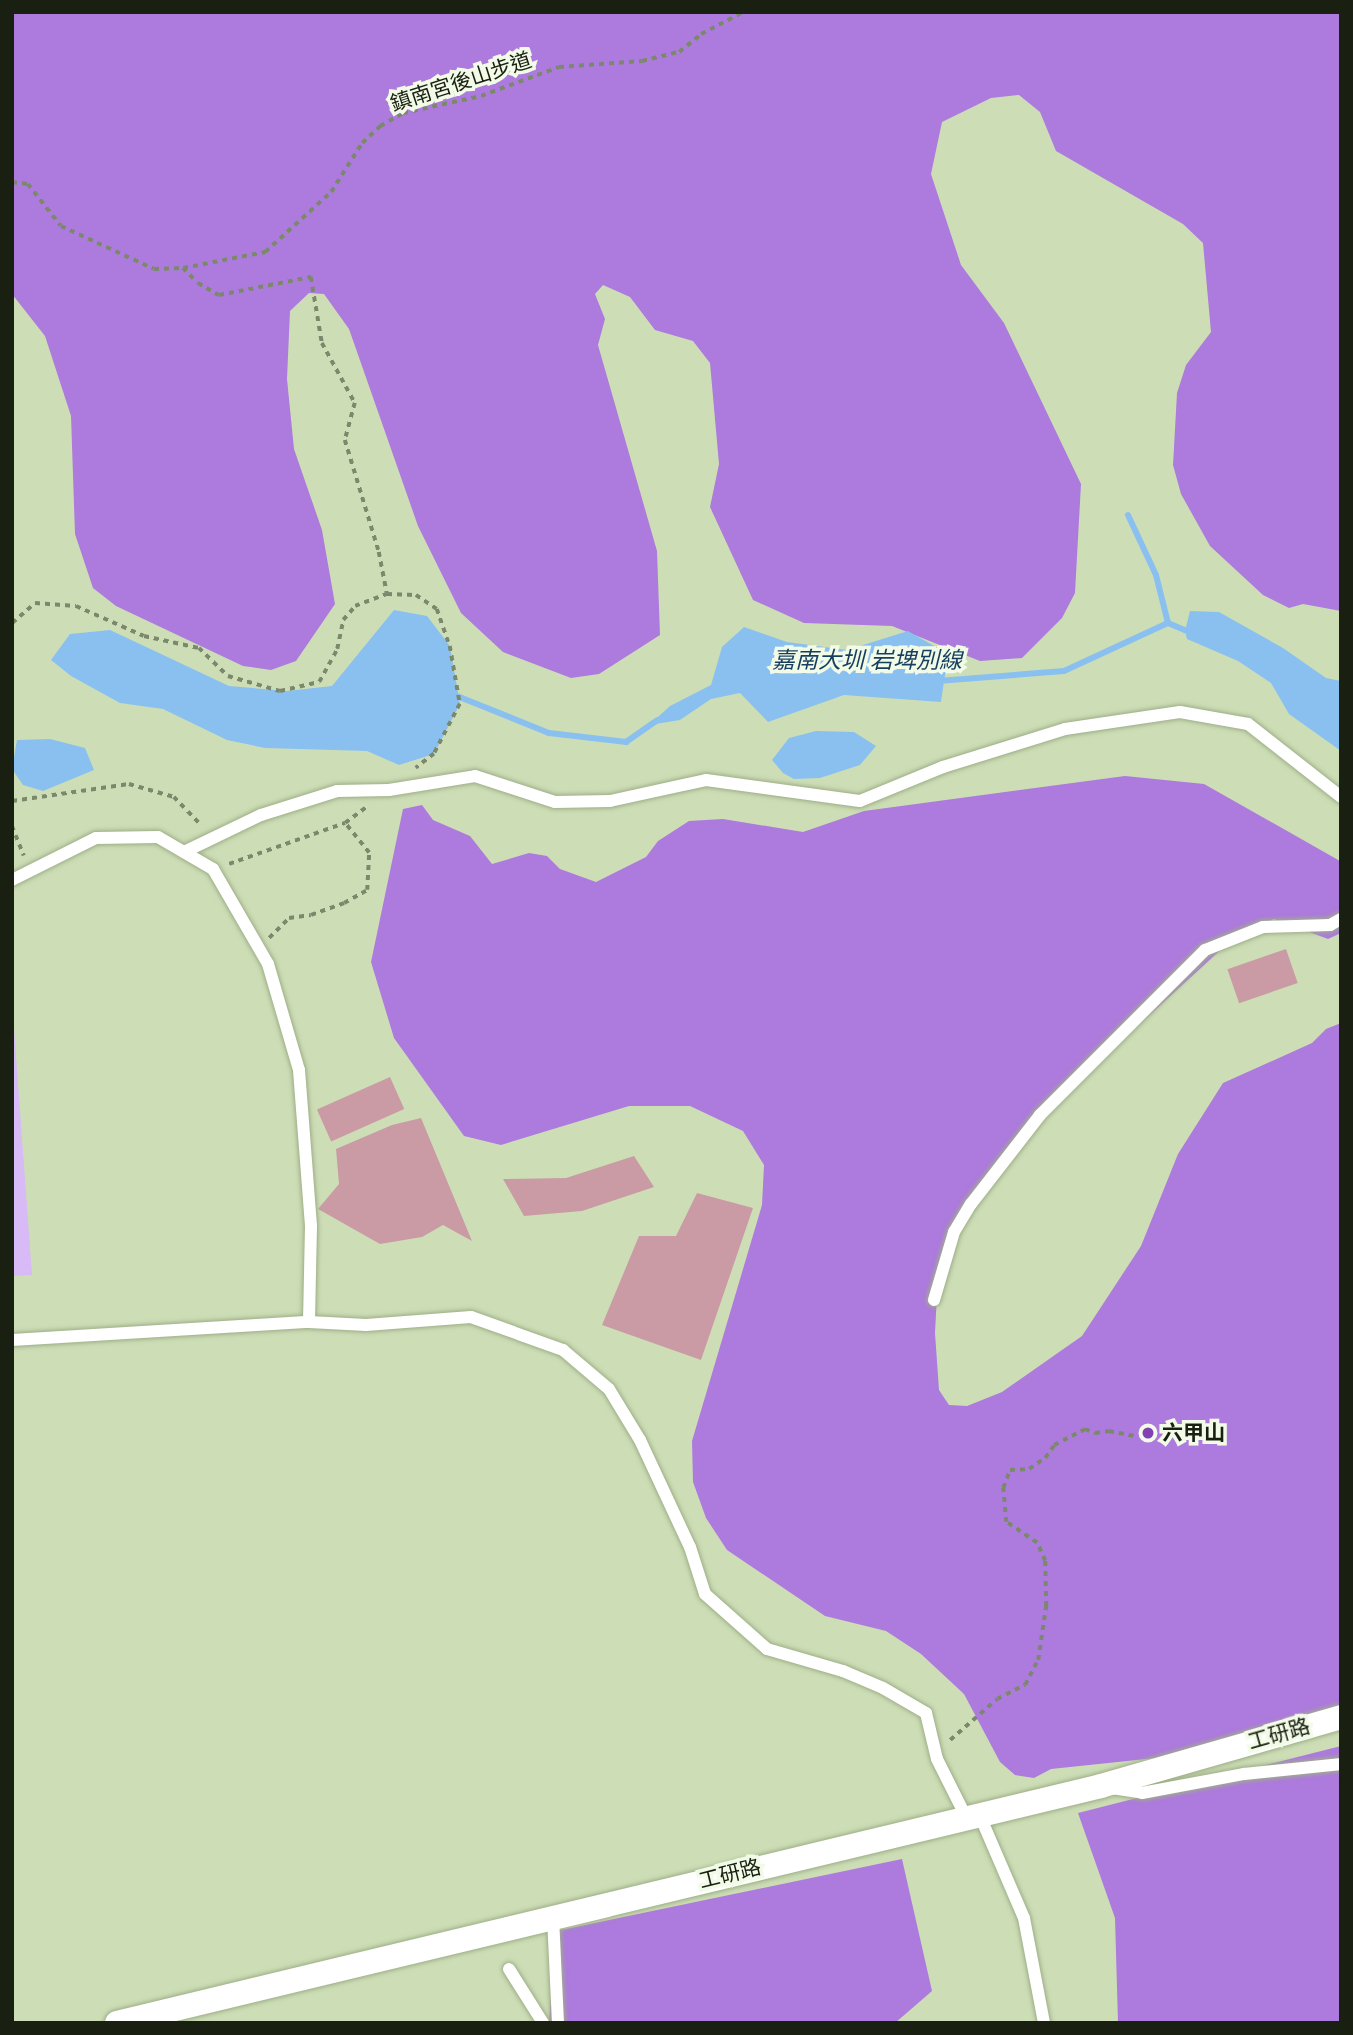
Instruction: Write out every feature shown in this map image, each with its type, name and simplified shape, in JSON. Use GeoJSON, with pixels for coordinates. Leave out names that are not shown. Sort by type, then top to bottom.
{"type":"FeatureCollection","features":[{"type":"Feature","properties":{"kind":"street","name":"工研路"},"geometry":{"type":"LineString","coordinates":[[117,2023],[161,2017],[553,1917],[1101,1786],[1341,1717]]}},
{"type":"Feature","properties":{"kind":"lane"},"geometry":{"type":"LineString","coordinates":[[184,852],[261,815],[337,791],[389,790],[475,776],[555,802],[610,801],[706,780],[860,801],[943,767],[1065,729],[1180,712],[1248,724],[1341,797]]}},
{"type":"Feature","properties":{"kind":"lane"},"geometry":{"type":"LineString","coordinates":[[12,880],[96,838],[158,837],[213,869],[268,964],[299,1070],[311,1226],[309,1322]]}},
{"type":"Feature","properties":{"kind":"lane"},"geometry":{"type":"LineString","coordinates":[[933,1300],[954,1232],[971,1204],[1024,1135],[1040,1115],[1205,950],[1263,927],[1330,925],[1341,919]]}},
{"type":"Feature","properties":{"kind":"lane"},"geometry":{"type":"LineString","coordinates":[[12,1340],[309,1322],[366,1325],[471,1317],[563,1349],[608,1389],[640,1440],[690,1547],[705,1594],[767,1650],[843,1671],[883,1688],[926,1713],[937,1759],[973,1818],[1024,1918],[1044,2023]]}},
{"type":"Feature","properties":{"kind":"lane"},"geometry":{"type":"LineString","coordinates":[[1101,1786],[1142,1793],[1244,1774],[1341,1764]]}},
{"type":"Feature","properties":{"kind":"lane"},"geometry":{"type":"LineString","coordinates":[[553,1917],[558,2023]]}},
{"type":"Feature","properties":{"kind":"lane"},"geometry":{"type":"LineString","coordinates":[[509,1969],[543,2023]]}},
{"type":"Feature","properties":{"kind":"path","name":"鎮南宮後山步道"},"geometry":{"type":"LineString","coordinates":[[12,182],[28,184],[61,226],[154,269],[183,268],[265,252],[331,192],[362,143],[380,126],[403,113],[481,96],[559,67],[642,61],[679,52],[701,34],[743,12]]}},
{"type":"Feature","properties":{"kind":"path"},"geometry":{"type":"LineString","coordinates":[[183,268],[198,283],[219,295],[311,277],[322,343],[355,403],[345,440],[379,552],[387,594]]}},
{"type":"Feature","properties":{"kind":"path"},"geometry":{"type":"LineString","coordinates":[[12,623],[35,603],[76,606],[144,636],[199,648],[228,676],[280,691],[319,682],[337,649],[343,620],[355,606],[387,594],[416,595],[437,609],[450,646],[460,704],[434,754],[345,823],[213,869]]}},
{"type":"Feature","properties":{"kind":"path"},"geometry":{"type":"LineString","coordinates":[[12,802],[129,784],[174,797],[214,838]]}},
{"type":"Feature","properties":{"kind":"path"},"geometry":{"type":"LineString","coordinates":[[259,948],[289,918],[333,907],[368,890],[369,853],[345,823]]}},
{"type":"Feature","properties":{"kind":"path"},"geometry":{"type":"LineString","coordinates":[[12,826],[30,871]]}},
{"type":"Feature","properties":{"kind":"path"},"geometry":{"type":"LineString","coordinates":[[937,1759],[953,1735],[997,1699],[1025,1685],[1038,1660],[1046,1606],[1045,1561],[1038,1544],[1006,1522],[1003,1488],[1010,1470],[1029,1469],[1045,1458],[1054,1445],[1085,1429],[1095,1433],[1135,1436]]}},
{"type":"Feature","properties":{"kind":"shaded area"},"geometry":{"type":"Polygon","coordinates":[[[12,12],[1341,12],[1341,611],[1303,604],[1289,608],[1263,595],[1210,546],[1181,494],[1173,465],[1177,393],[1186,365],[1211,332],[1203,243],[1183,224],[1056,151],[1040,112],[1019,95],[991,98],[942,122],[931,174],[961,265],[1004,323],[1081,484],[1075,593],[1062,618],[1022,658],[980,661],[892,626],[804,623],[753,600],[710,507],[719,464],[710,363],[693,341],[655,330],[630,297],[603,285],[595,294],[605,319],[598,345],[657,551],[660,635],[599,674],[571,678],[503,652],[461,613],[418,526],[349,329],[324,294],[309,293],[290,311],[287,379],[294,449],[322,530],[335,604],[296,661],[271,670],[243,666],[116,606],[93,588],[75,534],[71,416],[45,336],[12,294],[12,12]]]}},
{"type":"Feature","properties":{"kind":"shaded area"},"geometry":{"type":"Polygon","coordinates":[[[1125,776],[1204,784],[1340,861],[1341,933],[1328,939],[1274,919],[1239,933],[1045,1111],[964,1219],[937,1295],[935,1333],[939,1390],[949,1405],[967,1406],[1002,1392],[1082,1336],[1141,1246],[1178,1154],[1223,1083],[1312,1043],[1326,1029],[1341,1023],[1341,1707],[1175,1756],[1051,1769],[1034,1778],[1015,1775],[1000,1762],[964,1694],[921,1654],[886,1631],[825,1616],[727,1550],[706,1518],[693,1482],[692,1441],[762,1205],[764,1165],[743,1131],[690,1106],[629,1106],[501,1145],[464,1136],[394,1038],[371,962],[403,809],[422,805],[433,820],[470,836],[492,864],[529,853],[547,856],[560,869],[596,882],[646,857],[658,841],[689,821],[723,819],[803,832],[864,811],[1125,776]]]}},
{"type":"Feature","properties":{"kind":"shaded area"},"geometry":{"type":"Polygon","coordinates":[[[12,1001],[32,1275],[12,1276],[12,1001]]]}},
{"type":"Feature","properties":{"kind":"shaded area"},"geometry":{"type":"Polygon","coordinates":[[[1341,1746],[1341,2023],[1118,2023],[1115,1918],[1078,1813],[1341,1746]]]}},
{"type":"Feature","properties":{"kind":"shaded area"},"geometry":{"type":"Polygon","coordinates":[[[902,1859],[932,1991],[895,2023],[549,2023],[556,1931],[902,1859]]]}},
{"type":"Feature","properties":{"kind":"water"},"geometry":{"type":"Polygon","coordinates":[[[394,610],[427,616],[450,646],[460,704],[434,754],[399,765],[367,751],[265,748],[227,740],[163,709],[120,703],[71,676],[51,660],[70,634],[110,630],[229,686],[287,691],[332,686],[394,610]]]}},
{"type":"Feature","properties":{"kind":"water"},"geometry":{"type":"Polygon","coordinates":[[[1190,611],[1219,612],[1283,648],[1326,678],[1341,681],[1341,751],[1289,714],[1271,683],[1238,661],[1187,639],[1185,631],[1190,611]]]}},
{"type":"Feature","properties":{"kind":"water"},"geometry":{"type":"Polygon","coordinates":[[[744,627],[787,642],[847,650],[908,631],[948,654],[941,702],[844,695],[768,722],[740,693],[711,699],[680,720],[649,725],[670,706],[711,685],[722,647],[744,627]]]}},
{"type":"Feature","properties":{"kind":"water"},"geometry":{"type":"Polygon","coordinates":[[[816,731],[854,732],[876,746],[860,765],[820,778],[794,779],[783,773],[772,760],[789,738],[816,731]]]}},
{"type":"Feature","properties":{"kind":"water"},"geometry":{"type":"Polygon","coordinates":[[[50,739],[85,748],[94,770],[43,791],[23,785],[12,769],[17,740],[50,739]]]}},
{"type":"Feature","properties":{"kind":"building"},"geometry":{"type":"Polygon","coordinates":[[[1286,949],[1298,983],[1239,1003],[1227,969],[1286,949]]]}},
{"type":"Feature","properties":{"kind":"building"},"geometry":{"type":"Polygon","coordinates":[[[390,1077],[404,1109],[331,1142],[317,1110],[390,1077]]]}},
{"type":"Feature","properties":{"kind":"building"},"geometry":{"type":"Polygon","coordinates":[[[421,1118],[472,1241],[443,1225],[422,1237],[380,1244],[318,1209],[339,1184],[336,1149],[392,1125],[421,1118]]]}},
{"type":"Feature","properties":{"kind":"building"},"geometry":{"type":"Polygon","coordinates":[[[634,1156],[654,1187],[582,1211],[524,1216],[503,1179],[566,1178],[634,1156]]]}},
{"type":"Feature","properties":{"kind":"building"},"geometry":{"type":"Polygon","coordinates":[[[697,1193],[753,1208],[701,1360],[602,1325],[639,1236],[676,1236],[697,1193]]]}},
{"type":"Feature","properties":{"kind":"waterway"},"geometry":{"type":"LineString","coordinates":[[1128,515],[1156,575],[1168,623]]}},
{"type":"Feature","properties":{"kind":"waterway","name":"嘉南大圳 岩埤別線"},"geometry":{"type":"LineString","coordinates":[[938,681],[1064,671],[1168,623],[1191,633]]}},
{"type":"Feature","properties":{"kind":"waterway","name":"嘉南大圳 岩埤別線"},"geometry":{"type":"LineString","coordinates":[[452,694],[549,733],[626,742],[657,720]]}},
{"type":"Feature","properties":{"kind":"place","name":"六甲山"},"geometry":{"type":"Point","coordinates":[1148,1433]}}]}
